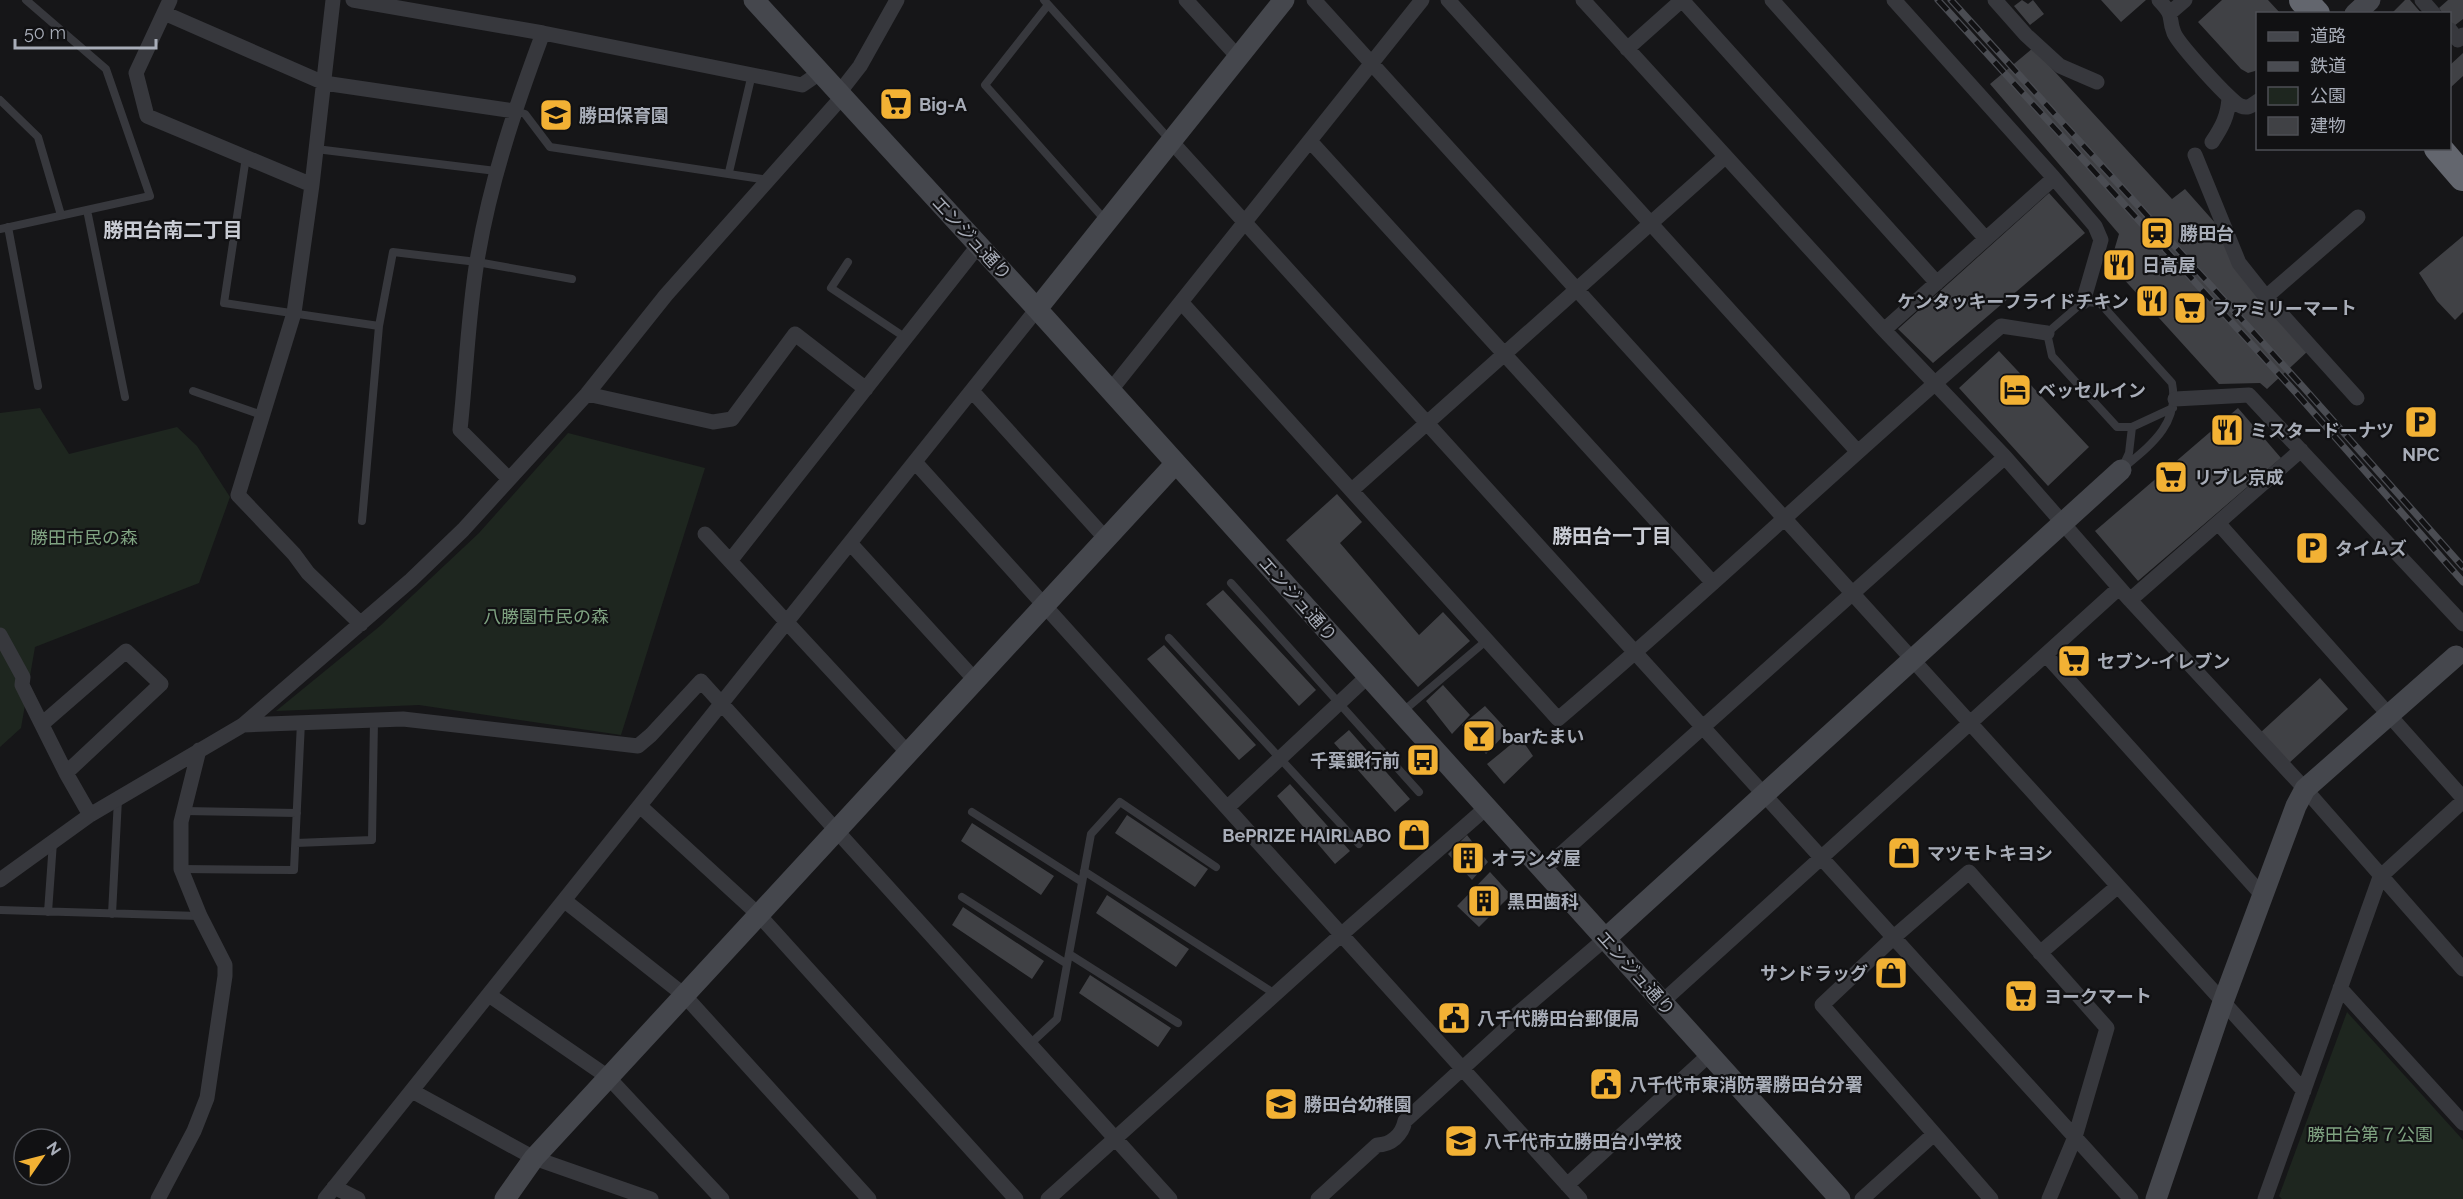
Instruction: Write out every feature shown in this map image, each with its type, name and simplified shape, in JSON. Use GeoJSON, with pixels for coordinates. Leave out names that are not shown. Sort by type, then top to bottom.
{"type":"FeatureCollection","features":[{"type":"Feature","properties":{"kind":"highway"},"geometry":{"type":"LineString","coordinates":[[2303,0],[2314,12]]}},
{"type":"Feature","properties":{"kind":"highway"},"geometry":{"type":"LineString","coordinates":[[2440,150],[2463,177]]}},
{"type":"Feature","properties":{"kind":"street"},"geometry":{"type":"LineString","coordinates":[[333,0],[312,185],[294,314],[238,495],[294,554],[308,573],[361,624]]}},
{"type":"Feature","properties":{"kind":"street"},"geometry":{"type":"LineString","coordinates":[[353,0],[543,33],[802,85],[821,72]]}},
{"type":"Feature","properties":{"kind":"street","name":"エンジュ通り"},"geometry":{"type":"LineString","coordinates":[[754,0],[1037,309],[1840,1199]]}},
{"type":"Feature","properties":{"kind":"street"},"geometry":{"type":"LineString","coordinates":[[0,880],[90,814],[243,725],[411,580],[463,530],[587,394],[666,295],[770,180],[841,95],[897,0]]}},
{"type":"Feature","properties":{"kind":"street"},"geometry":{"type":"LineString","coordinates":[[1186,0],[1238,57]]}},
{"type":"Feature","properties":{"kind":"street"},"geometry":{"type":"LineString","coordinates":[[358,1199],[329,1193],[787,624],[1284,0]]}},
{"type":"Feature","properties":{"kind":"street"},"geometry":{"type":"LineString","coordinates":[[1314,0],[2304,1091]]}},
{"type":"Feature","properties":{"kind":"street"},"geometry":{"type":"LineString","coordinates":[[1110,392],[1422,0]]}},
{"type":"Feature","properties":{"kind":"street"},"geometry":{"type":"LineString","coordinates":[[1448,0],[1858,452]]}},
{"type":"Feature","properties":{"kind":"street"},"geometry":{"type":"LineString","coordinates":[[1583,0],[1884,330],[2005,457],[2124,594],[2305,789],[2463,969]]}},
{"type":"Feature","properties":{"kind":"street"},"geometry":{"type":"LineString","coordinates":[[1627,49],[1682,0],[1937,283]]}},
{"type":"Feature","properties":{"kind":"street"},"geometry":{"type":"LineString","coordinates":[[1772,0],[1986,239]]}},
{"type":"Feature","properties":{"kind":"street"},"geometry":{"type":"LineString","coordinates":[[1893,0],[2095,226],[2101,240],[2083,302]]}},
{"type":"Feature","properties":{"kind":"street"},"geometry":{"type":"LineString","coordinates":[[1995,0],[2026,35],[2060,66],[2097,82]]}},
{"type":"Feature","properties":{"kind":"street"},"geometry":{"type":"LineString","coordinates":[[2159,0],[2171,12],[2174,34],[2229,98],[2242,107],[2251,106],[2256,102]]}},
{"type":"Feature","properties":{"kind":"street"},"geometry":{"type":"LineString","coordinates":[[2171,12],[2186,0]]}},
{"type":"Feature","properties":{"kind":"street"},"geometry":{"type":"LineString","coordinates":[[2357,12],[2370,0]]}},
{"type":"Feature","properties":{"kind":"street"},"geometry":{"type":"LineString","coordinates":[[2422,0],[2432,12]]}},
{"type":"Feature","properties":{"kind":"street"},"geometry":{"type":"LineString","coordinates":[[312,185],[147,116],[136,73],[167,7],[324,83],[514,111]]}},
{"type":"Feature","properties":{"kind":"street"},"geometry":{"type":"LineString","coordinates":[[2451,31],[2458,40],[2463,35]]}},
{"type":"Feature","properties":{"kind":"street"},"geometry":{"type":"LineString","coordinates":[[509,479],[460,430],[477,262],[496,171],[514,111],[543,33]]}},
{"type":"Feature","properties":{"kind":"street"},"geometry":{"type":"LineString","coordinates":[[2212,142],[2224,124],[2229,98]]}},
{"type":"Feature","properties":{"kind":"street"},"geometry":{"type":"LineString","coordinates":[[1171,141],[2131,1199]]}},
{"type":"Feature","properties":{"kind":"street"},"geometry":{"type":"LineString","coordinates":[[1310,141],[1713,583]]}},
{"type":"Feature","properties":{"kind":"street"},"geometry":{"type":"LineString","coordinates":[[2195,155],[2239,263],[2266,297],[2357,398]]}},
{"type":"Feature","properties":{"kind":"street"},"geometry":{"type":"LineString","coordinates":[[1353,490],[1725,157]]}},
{"type":"Feature","properties":{"kind":"street"},"geometry":{"type":"LineString","coordinates":[[1884,330],[2054,178]]}},
{"type":"Feature","properties":{"kind":"street"},"geometry":{"type":"LineString","coordinates":[[2266,297],[2358,217]]}},
{"type":"Feature","properties":{"kind":"street"},"geometry":{"type":"LineString","coordinates":[[730,561],[978,246]]}},
{"type":"Feature","properties":{"kind":"street"},"geometry":{"type":"LineString","coordinates":[[1182,303],[1558,719],[1636,653],[1934,383],[2001,326],[2047,333]]}},
{"type":"Feature","properties":{"kind":"street"},"geometry":{"type":"LineString","coordinates":[[587,394],[713,422],[732,419],[795,334],[866,389]]}},
{"type":"Feature","properties":{"kind":"street"},"geometry":{"type":"LineString","coordinates":[[972,391],[1107,540]]}},
{"type":"Feature","properties":{"kind":"street"},"geometry":{"type":"LineString","coordinates":[[2174,404],[2249,395],[2463,624]]}},
{"type":"Feature","properties":{"kind":"street"},"geometry":{"type":"LineString","coordinates":[[1662,1002],[2046,655],[2219,524],[2301,450]]}},
{"type":"Feature","properties":{"kind":"street"},"geometry":{"type":"LineString","coordinates":[[1543,870],[2005,457]]}},
{"type":"Feature","properties":{"kind":"street"},"geometry":{"type":"LineString","coordinates":[[915,462],[1580,1199]]}},
{"type":"Feature","properties":{"kind":"street"},"geometry":{"type":"LineString","coordinates":[[505,1199],[534,1158],[1176,463]]}},
{"type":"Feature","properties":{"kind":"street"},"geometry":{"type":"LineString","coordinates":[[1318,1199],[1377,1145],[1386,1145],[1403,1131],[1405,1121],[1511,1024],[1515,1016],[1605,939],[2121,470]]}},
{"type":"Feature","properties":{"kind":"street"},"geometry":{"type":"LineString","coordinates":[[2219,524],[2390,714],[2463,800],[2380,877],[2266,1198]]}},
{"type":"Feature","properties":{"kind":"street"},"geometry":{"type":"LineString","coordinates":[[705,534],[908,753]]}},
{"type":"Feature","properties":{"kind":"street"},"geometry":{"type":"LineString","coordinates":[[850,543],[976,681]]}},
{"type":"Feature","properties":{"kind":"street"},"geometry":{"type":"LineString","coordinates":[[0,635],[23,677],[22,685],[66,773],[90,814]]}},
{"type":"Feature","properties":{"kind":"street"},"geometry":{"type":"LineString","coordinates":[[42,724],[126,651],[161,684],[66,773]]}},
{"type":"Feature","properties":{"kind":"street"},"geometry":{"type":"LineString","coordinates":[[2156,1199],[2223,1002],[2296,806],[2305,789],[2460,654]]}},
{"type":"Feature","properties":{"kind":"street"},"geometry":{"type":"LineString","coordinates":[[2046,655],[2263,896]]}},
{"type":"Feature","properties":{"kind":"street"},"geometry":{"type":"LineString","coordinates":[[1228,807],[1367,677]]}},
{"type":"Feature","properties":{"kind":"street"},"geometry":{"type":"LineString","coordinates":[[243,725],[403,719],[638,746],[701,681],[1170,1199]]}},
{"type":"Feature","properties":{"kind":"street"},"geometry":{"type":"LineString","coordinates":[[158,1199],[194,1131],[207,1098],[225,965],[200,916],[181,869],[181,822],[199,750]]}},
{"type":"Feature","properties":{"kind":"street"},"geometry":{"type":"LineString","coordinates":[[640,806],[759,915],[1016,1199]]}},
{"type":"Feature","properties":{"kind":"street"},"geometry":{"type":"LineString","coordinates":[[1048,1199],[1114,1137],[1486,808]]}},
{"type":"Feature","properties":{"kind":"street"},"geometry":{"type":"LineString","coordinates":[[1991,1199],[1822,1005],[1894,937],[1969,872],[2107,1028],[2075,1137],[2049,1199]]}},
{"type":"Feature","properties":{"kind":"street"},"geometry":{"type":"LineString","coordinates":[[2040,953],[2118,886]]}},
{"type":"Feature","properties":{"kind":"street"},"geometry":{"type":"LineString","coordinates":[[565,901],[684,995],[869,1199]]}},
{"type":"Feature","properties":{"kind":"street"},"geometry":{"type":"LineString","coordinates":[[2340,988],[2463,1123]]}},
{"type":"Feature","properties":{"kind":"street"},"geometry":{"type":"LineString","coordinates":[[489,995],[608,1077],[722,1199]]}},
{"type":"Feature","properties":{"kind":"street"},"geometry":{"type":"LineString","coordinates":[[1567,1185],[1710,1054]]}},
{"type":"Feature","properties":{"kind":"street"},"geometry":{"type":"LineString","coordinates":[[412,1091],[534,1158],[651,1199]]}},
{"type":"Feature","properties":{"kind":"street"},"geometry":{"type":"LineString","coordinates":[[1862,1199],[1934,1134]]}},
{"type":"Feature","properties":{"kind":"lane"},"geometry":{"type":"LineString","coordinates":[[26,0],[106,69],[150,196],[4,228],[38,386]]}},
{"type":"Feature","properties":{"kind":"lane"},"geometry":{"type":"LineString","coordinates":[[1107,222],[985,85],[1046,2],[1171,141]]}},
{"type":"Feature","properties":{"kind":"lane"},"geometry":{"type":"LineString","coordinates":[[729,172],[752,74]]}},
{"type":"Feature","properties":{"kind":"lane"},"geometry":{"type":"LineString","coordinates":[[0,100],[38,137],[61,215]]}},
{"type":"Feature","properties":{"kind":"lane"},"geometry":{"type":"LineString","coordinates":[[514,111],[525,114],[550,147],[729,172],[770,180]]}},
{"type":"Feature","properties":{"kind":"lane"},"geometry":{"type":"LineString","coordinates":[[316,148],[496,171]]}},
{"type":"Feature","properties":{"kind":"lane"},"geometry":{"type":"LineString","coordinates":[[246,157],[224,303],[379,326]]}},
{"type":"Feature","properties":{"kind":"lane"},"geometry":{"type":"LineString","coordinates":[[87,210],[125,397]]}},
{"type":"Feature","properties":{"kind":"lane"},"geometry":{"type":"LineString","coordinates":[[362,521],[379,326],[393,252],[477,262],[572,279]]}},
{"type":"Feature","properties":{"kind":"lane"},"geometry":{"type":"LineString","coordinates":[[848,262],[831,288],[906,338]]}},
{"type":"Feature","properties":{"kind":"lane"},"geometry":{"type":"LineString","coordinates":[[2121,470],[2153,444],[2164,429],[2174,404],[2172,383],[2100,303],[2083,302],[2047,333],[2052,356],[2117,427],[2132,427],[2174,404]]}},
{"type":"Feature","properties":{"kind":"lane"},"geometry":{"type":"LineString","coordinates":[[193,391],[262,415]]}},
{"type":"Feature","properties":{"kind":"lane"},"geometry":{"type":"LineString","coordinates":[[2121,470],[2129,453],[2132,427]]}},
{"type":"Feature","properties":{"kind":"lane"},"geometry":{"type":"LineString","coordinates":[[1231,583],[1419,792]]}},
{"type":"Feature","properties":{"kind":"lane"},"geometry":{"type":"LineString","coordinates":[[1169,638],[1359,844]]}},
{"type":"Feature","properties":{"kind":"lane"},"geometry":{"type":"LineString","coordinates":[[1400,714],[1487,640]]}},
{"type":"Feature","properties":{"kind":"lane"},"geometry":{"type":"LineString","coordinates":[[296,843],[372,840],[374,720]]}},
{"type":"Feature","properties":{"kind":"lane"},"geometry":{"type":"LineString","coordinates":[[181,869],[294,870],[302,722]]}},
{"type":"Feature","properties":{"kind":"lane"},"geometry":{"type":"LineString","coordinates":[[112,914],[118,799]]}},
{"type":"Feature","properties":{"kind":"lane"},"geometry":{"type":"LineString","coordinates":[[1030,1044],[1057,1019],[1091,834],[1120,802],[1216,867]]}},
{"type":"Feature","properties":{"kind":"lane"},"geometry":{"type":"LineString","coordinates":[[184,811],[297,813]]}},
{"type":"Feature","properties":{"kind":"lane"},"geometry":{"type":"LineString","coordinates":[[972,813],[1082,882]]}},
{"type":"Feature","properties":{"kind":"lane"},"geometry":{"type":"LineString","coordinates":[[48,912],[53,841]]}},
{"type":"Feature","properties":{"kind":"lane"},"geometry":{"type":"LineString","coordinates":[[1084,871],[1275,994]]}},
{"type":"Feature","properties":{"kind":"lane"},"geometry":{"type":"LineString","coordinates":[[962,897],[1067,964]]}},
{"type":"Feature","properties":{"kind":"lane"},"geometry":{"type":"LineString","coordinates":[[0,910],[200,916]]}},
{"type":"Feature","properties":{"kind":"lane"},"geometry":{"type":"LineString","coordinates":[[1069,954],[1178,1023]]}},
{"type":"Feature","properties":{"kind":"green space","name":"勝田市民の森"},"geometry":{"type":"Polygon","coordinates":[[[40,408],[69,454],[177,427],[197,446],[230,497],[199,583],[35,647],[21,728],[0,747],[0,413],[40,408]]]}},
{"type":"Feature","properties":{"kind":"green space","name":"八勝園市民の森"},"geometry":{"type":"Polygon","coordinates":[[[568,433],[705,468],[621,735],[419,705],[276,711],[380,626],[479,533],[568,433]]]}},
{"type":"Feature","properties":{"kind":"green space","name":"勝田台第７公園"},"geometry":{"type":"Polygon","coordinates":[[[2347,1012],[2463,1140],[2463,1199],[2282,1199],[2279,1196],[2347,1012]]]}},
{"type":"Feature","properties":{"kind":"building"},"geometry":{"type":"Polygon","coordinates":[[[2022,0],[2028,4],[2033,0],[2044,14],[2030,25],[2014,6],[2022,0]]]}},
{"type":"Feature","properties":{"kind":"building"},"geometry":{"type":"Polygon","coordinates":[[[2101,0],[2146,0],[2121,22],[2101,0]]]}},
{"type":"Feature","properties":{"kind":"building"},"geometry":{"type":"Polygon","coordinates":[[[2222,0],[2268,0],[2279,12],[2256,12],[2256,70],[2248,73],[2241,69],[2198,22],[2222,0]]]}},
{"type":"Feature","properties":{"kind":"building"},"geometry":{"type":"Polygon","coordinates":[[[2405,0],[2410,0],[2420,12],[2393,12],[2405,0]]]}},
{"type":"Feature","properties":{"kind":"building"},"geometry":{"type":"Polygon","coordinates":[[[2448,0],[2463,0],[2463,19],[2454,26],[2451,22],[2451,12],[2442,12],[2439,8],[2448,0]]]}},
{"type":"Feature","properties":{"kind":"building"},"geometry":{"type":"Polygon","coordinates":[[[2033,48],[2172,199],[2185,189],[2225,234],[2308,351],[2267,389],[2260,383],[2219,384],[2110,264],[2119,234],[1990,84],[2033,48]]]}},
{"type":"Feature","properties":{"kind":"building"},"geometry":{"type":"Polygon","coordinates":[[[2463,53],[2463,76],[2451,87],[2451,64],[2463,53]]]}},
{"type":"Feature","properties":{"kind":"building"},"geometry":{"type":"Polygon","coordinates":[[[2049,193],[2085,233],[1933,363],[1898,329],[2049,193]]]}},
{"type":"Feature","properties":{"kind":"building"},"geometry":{"type":"Polygon","coordinates":[[[2463,236],[2463,312],[2455,320],[2437,301],[2419,273],[2463,236]]]}},
{"type":"Feature","properties":{"kind":"building"},"geometry":{"type":"Polygon","coordinates":[[[1999,351],[2089,447],[2048,486],[1959,388],[1999,351]]]}},
{"type":"Feature","properties":{"kind":"building"},"geometry":{"type":"Polygon","coordinates":[[[2238,408],[2281,458],[2138,581],[2095,531],[2238,408]]]}},
{"type":"Feature","properties":{"kind":"building"},"geometry":{"type":"Polygon","coordinates":[[[1337,494],[1362,522],[1340,543],[1419,635],[1443,612],[1470,641],[1418,687],[1286,540],[1337,494]]]}},
{"type":"Feature","properties":{"kind":"building"},"geometry":{"type":"Polygon","coordinates":[[[1223,590],[1316,690],[1299,706],[1206,604],[1223,590]]]}},
{"type":"Feature","properties":{"kind":"building"},"geometry":{"type":"Polygon","coordinates":[[[1164,645],[1256,745],[1239,760],[1147,659],[1164,645]]]}},
{"type":"Feature","properties":{"kind":"building"},"geometry":{"type":"Polygon","coordinates":[[[2320,678],[2348,709],[2288,764],[2260,733],[2320,678]]]}},
{"type":"Feature","properties":{"kind":"building"},"geometry":{"type":"Polygon","coordinates":[[[1443,685],[1470,715],[1452,734],[1426,701],[1443,685]]]}},
{"type":"Feature","properties":{"kind":"building"},"geometry":{"type":"Polygon","coordinates":[[[1485,706],[1508,731],[1486,754],[1462,725],[1485,706]]]}},
{"type":"Feature","properties":{"kind":"building"},"geometry":{"type":"Polygon","coordinates":[[[1349,730],[1410,799],[1395,812],[1334,743],[1349,730]]]}},
{"type":"Feature","properties":{"kind":"building"},"geometry":{"type":"Polygon","coordinates":[[[1520,737],[1533,756],[1504,784],[1487,764],[1520,737]]]}},
{"type":"Feature","properties":{"kind":"building"},"geometry":{"type":"Polygon","coordinates":[[[1290,784],[1350,851],[1335,864],[1277,796],[1290,784]]]}},
{"type":"Feature","properties":{"kind":"building"},"geometry":{"type":"Polygon","coordinates":[[[1127,815],[1208,869],[1195,887],[1115,833],[1127,815]]]}},
{"type":"Feature","properties":{"kind":"building"},"geometry":{"type":"Polygon","coordinates":[[[972,823],[1054,876],[1041,895],[961,841],[972,823]]]}},
{"type":"Feature","properties":{"kind":"building","name":"オランダ屋"},"geometry":{"type":"Polygon","coordinates":[[[1467,835],[1488,862],[1472,880],[1448,854],[1467,835]]]}},
{"type":"Feature","properties":{"kind":"building","name":"黒田歯科"},"geometry":{"type":"Polygon","coordinates":[[[1490,872],[1511,895],[1479,927],[1457,906],[1490,872]]]}},
{"type":"Feature","properties":{"kind":"building"},"geometry":{"type":"Polygon","coordinates":[[[1107,895],[1189,949],[1176,967],[1096,913],[1107,895]]]}},
{"type":"Feature","properties":{"kind":"building"},"geometry":{"type":"Polygon","coordinates":[[[963,907],[1044,961],[1032,979],[952,925],[963,907]]]}},
{"type":"Feature","properties":{"kind":"building"},"geometry":{"type":"Polygon","coordinates":[[[1090,975],[1171,1028],[1158,1047],[1079,993],[1090,975]]]}},
{"type":"Feature","properties":{"kind":"railway"},"geometry":{"type":"LineString","coordinates":[[1938,0],[2297,394],[2463,582]]}},
{"type":"Feature","properties":{"kind":"railway"},"geometry":{"type":"LineString","coordinates":[[1951,0],[2304,388],[2463,567]]}},
{"type":"Feature","properties":{"kind":"place","name":"Big-A"},"geometry":{"type":"Point","coordinates":[896,104]}},
{"type":"Feature","properties":{"kind":"place","name":"勝田保育園"},"geometry":{"type":"Point","coordinates":[556,115]}},
{"type":"Feature","properties":{"kind":"place","name":"勝田台"},"geometry":{"type":"Point","coordinates":[2157,233]}},
{"type":"Feature","properties":{"kind":"place","name":"日高屋"},"geometry":{"type":"Point","coordinates":[2119,265]}},
{"type":"Feature","properties":{"kind":"place","name":"ケンタッキーフライドチキン"},"geometry":{"type":"Point","coordinates":[2152,301]}},
{"type":"Feature","properties":{"kind":"place","name":"ファミリーマート"},"geometry":{"type":"Point","coordinates":[2190,308]}},
{"type":"Feature","properties":{"kind":"place","name":"ベッセルイン"},"geometry":{"type":"Point","coordinates":[2015,390]}},
{"type":"Feature","properties":{"kind":"place","name":"NPC"},"geometry":{"type":"Point","coordinates":[2421,422]}},
{"type":"Feature","properties":{"kind":"place","name":"ミスタードーナツ"},"geometry":{"type":"Point","coordinates":[2227,430]}},
{"type":"Feature","properties":{"kind":"place","name":"リブレ京成"},"geometry":{"type":"Point","coordinates":[2171,477]}},
{"type":"Feature","properties":{"kind":"place","name":"タイムズ"},"geometry":{"type":"Point","coordinates":[2312,548]}},
{"type":"Feature","properties":{"kind":"place","name":"セブン-イレブン"},"geometry":{"type":"Point","coordinates":[2074,661]}},
{"type":"Feature","properties":{"kind":"place","name":"barたまい"},"geometry":{"type":"Point","coordinates":[1479,736]}},
{"type":"Feature","properties":{"kind":"place","name":"千葉銀行前"},"geometry":{"type":"Point","coordinates":[1423,760]}},
{"type":"Feature","properties":{"kind":"place","name":"BePRIZE HAIRLABO"},"geometry":{"type":"Point","coordinates":[1414,835]}},
{"type":"Feature","properties":{"kind":"place","name":"マツモトキヨシ"},"geometry":{"type":"Point","coordinates":[1904,853]}},
{"type":"Feature","properties":{"kind":"place","name":"オランダ屋"},"geometry":{"type":"Point","coordinates":[1468,858]}},
{"type":"Feature","properties":{"kind":"place","name":"黒田歯科"},"geometry":{"type":"Point","coordinates":[1484,901]}},
{"type":"Feature","properties":{"kind":"place","name":"サンドラッグ"},"geometry":{"type":"Point","coordinates":[1891,973]}},
{"type":"Feature","properties":{"kind":"place","name":"ヨークマート"},"geometry":{"type":"Point","coordinates":[2021,996]}},
{"type":"Feature","properties":{"kind":"place","name":"八千代勝田台郵便局"},"geometry":{"type":"Point","coordinates":[1454,1018]}},
{"type":"Feature","properties":{"kind":"place","name":"八千代市東消防署勝田台分署"},"geometry":{"type":"Point","coordinates":[1606,1084]}},
{"type":"Feature","properties":{"kind":"place","name":"勝田台幼稚園"},"geometry":{"type":"Point","coordinates":[1281,1104]}},
{"type":"Feature","properties":{"kind":"place","name":"八千代市立勝田台小学校"},"geometry":{"type":"Point","coordinates":[1461,1141]}},
{"type":"Feature","properties":{"kind":"district","name":"勝田台南二丁目"},"geometry":{"type":"Point","coordinates":[173,230]}},
{"type":"Feature","properties":{"kind":"district","name":"勝田台一丁目"},"geometry":{"type":"Point","coordinates":[1612,536]}}]}
